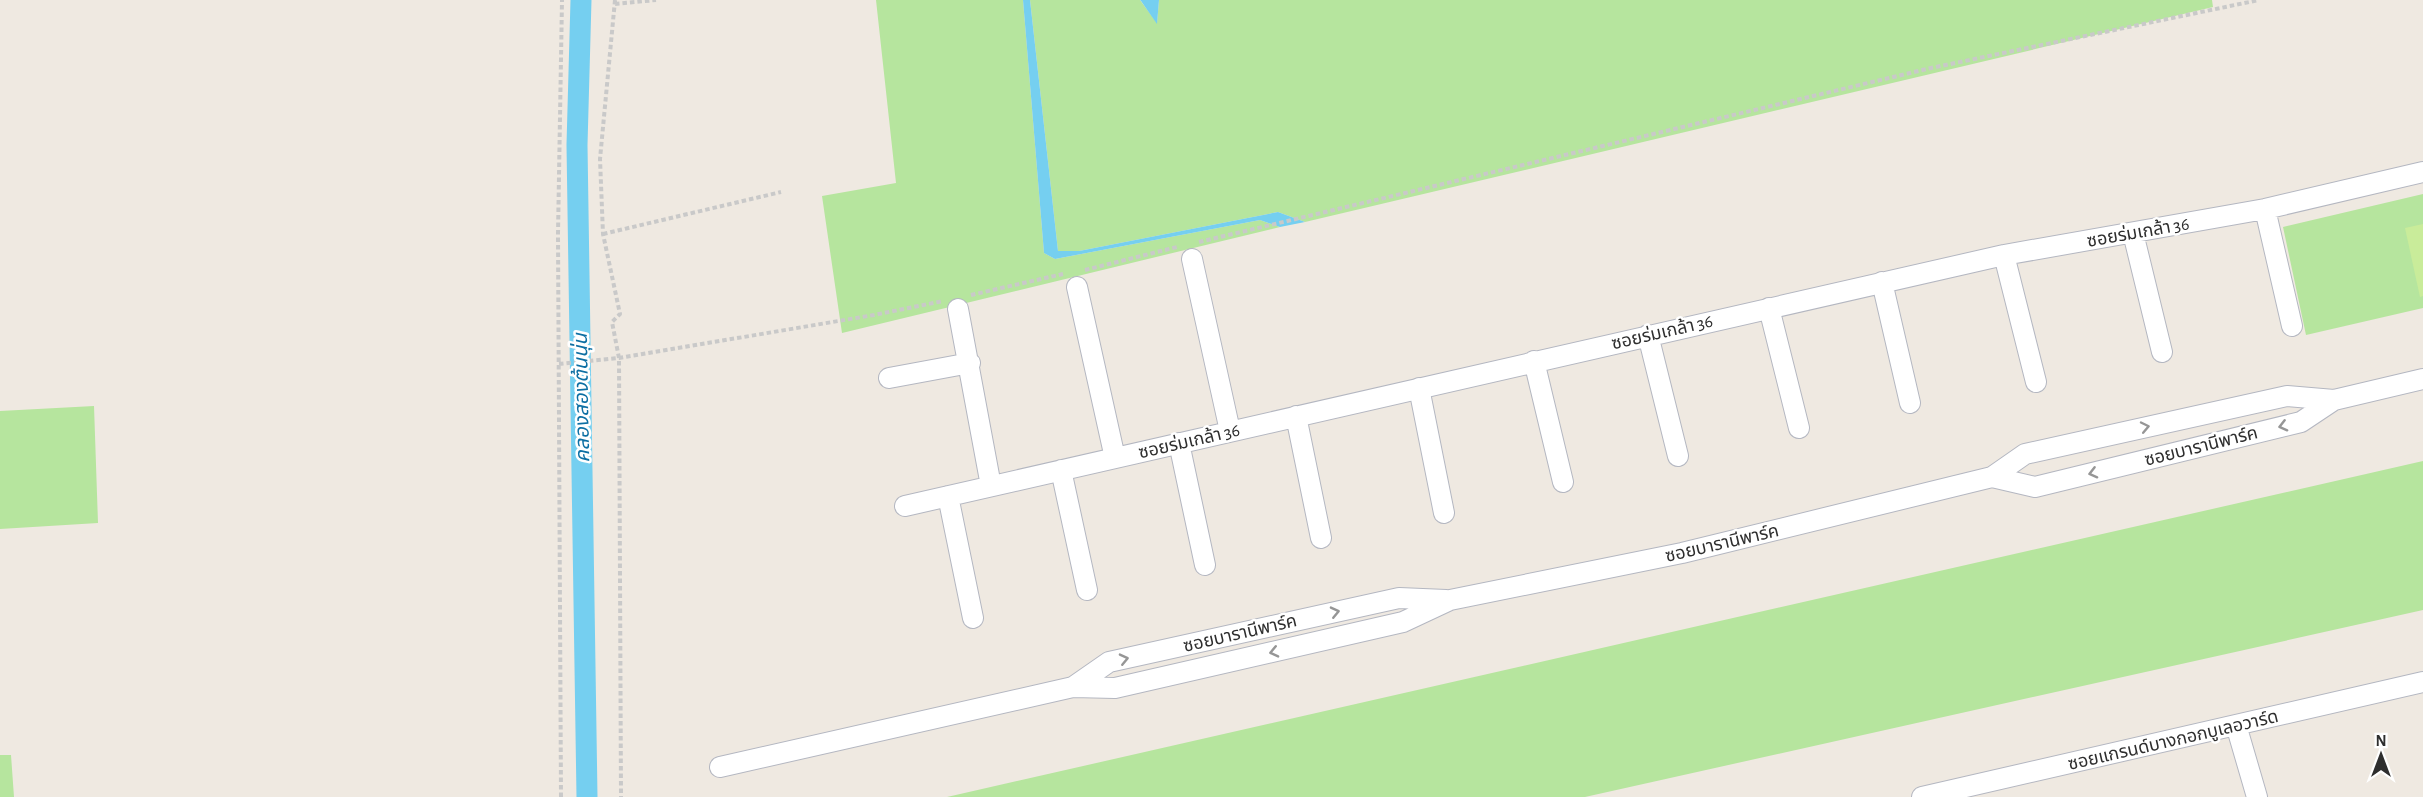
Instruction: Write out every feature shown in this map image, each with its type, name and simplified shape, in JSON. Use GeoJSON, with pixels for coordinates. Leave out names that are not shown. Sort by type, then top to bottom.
{"type":"FeatureCollection","features":[{"type":"Feature","properties":{"kind":"street","name":"ซอยร่มเกล้า 36"},"geometry":{"type":"LineString","coordinates":[[904,506],[2004,255],[2265,209],[2423,172]]}},
{"type":"Feature","properties":{"kind":"street"},"geometry":{"type":"LineString","coordinates":[[2265,209],[2292,326]]}},
{"type":"Feature","properties":{"kind":"street"},"geometry":{"type":"LineString","coordinates":[[2133,233],[2162,352]]}},
{"type":"Feature","properties":{"kind":"street"},"geometry":{"type":"LineString","coordinates":[[2004,255],[2036,382]]}},
{"type":"Feature","properties":{"kind":"street"},"geometry":{"type":"LineString","coordinates":[[1192,259],[1230,431]]}},
{"type":"Feature","properties":{"kind":"street"},"geometry":{"type":"LineString","coordinates":[[1072,278],[1115,458]]}},
{"type":"Feature","properties":{"kind":"street"},"geometry":{"type":"LineString","coordinates":[[1882,282],[1910,403]]}},
{"type":"Feature","properties":{"kind":"street"},"geometry":{"type":"LineString","coordinates":[[958,302],[991,486]]}},
{"type":"Feature","properties":{"kind":"street"},"geometry":{"type":"LineString","coordinates":[[1769,308],[1799,428]]}},
{"type":"Feature","properties":{"kind":"street"},"geometry":{"type":"LineString","coordinates":[[1648,335],[1678,456]]}},
{"type":"Feature","properties":{"kind":"street"},"geometry":{"type":"LineString","coordinates":[[1534,361],[1563,482]]}},
{"type":"Feature","properties":{"kind":"street"},"geometry":{"type":"LineString","coordinates":[[889,378],[970,363]]}},
{"type":"Feature","properties":{"kind":"street","name":"ซอยบารานีพาร์ค"},"geometry":{"type":"LineString","coordinates":[[720,767],[1073,687],[1115,688],[1403,622],[1450,600],[1682,553],[1992,477],[2025,453],[2287,396],[2334,400],[2423,379]]}},
{"type":"Feature","properties":{"kind":"street"},"geometry":{"type":"LineString","coordinates":[[1419,388],[1444,513]]}},
{"type":"Feature","properties":{"kind":"street","name":"ซอยบารานีพาร์ค"},"geometry":{"type":"LineString","coordinates":[[1992,477],[2035,487],[2301,422],[2334,400]]}},
{"type":"Feature","properties":{"kind":"street"},"geometry":{"type":"LineString","coordinates":[[1296,416],[1321,538]]}},
{"type":"Feature","properties":{"kind":"street"},"geometry":{"type":"LineString","coordinates":[[1179,443],[1205,565]]}},
{"type":"Feature","properties":{"kind":"street"},"geometry":{"type":"LineString","coordinates":[[1061,470],[1087,590]]}},
{"type":"Feature","properties":{"kind":"street"},"geometry":{"type":"LineString","coordinates":[[948,496],[973,618]]}},
{"type":"Feature","properties":{"kind":"street","name":"ซอยบารานีพาร์ค"},"geometry":{"type":"LineString","coordinates":[[1073,687],[1109,662],[1399,598],[1450,600]]}},
{"type":"Feature","properties":{"kind":"street","name":"ซอยแกรนด์บางกอกบูเลอวาร์ด"},"geometry":{"type":"LineString","coordinates":[[1922,797],[2423,682]]}},
{"type":"Feature","properties":{"kind":"street"},"geometry":{"type":"LineString","coordinates":[[2236,725],[2257,797]]}},
{"type":"Feature","properties":{"kind":"path"},"geometry":{"type":"LineString","coordinates":[[561,797],[558,234],[562,0]]}},
{"type":"Feature","properties":{"kind":"path"},"geometry":{"type":"LineString","coordinates":[[621,797],[619,358],[612,322],[620,314],[603,234],[600,159],[615,2],[656,0]]}},
{"type":"Feature","properties":{"kind":"path"},"geometry":{"type":"LineString","coordinates":[[559,364],[574,360],[619,358],[958,302],[1072,278],[1931,68],[2259,0]]}},
{"type":"Feature","properties":{"kind":"path"},"geometry":{"type":"LineString","coordinates":[[603,234],[781,192]]}},
{"type":"Feature","properties":{"kind":"green space"},"geometry":{"type":"Polygon","coordinates":[[[876,0],[1023,0],[1044,253],[1055,259],[1260,220],[1280,227],[842,333],[822,196],[896,183],[876,0]]]}},
{"type":"Feature","properties":{"kind":"green space"},"geometry":{"type":"Polygon","coordinates":[[[1030,0],[1140,0],[1157,23],[1159,0],[2212,0],[2213,7],[1305,222],[1278,212],[1079,251],[1058,251],[1030,0]]]}},
{"type":"Feature","properties":{"kind":"green space"},"geometry":{"type":"Polygon","coordinates":[[[2423,194],[2423,308],[2306,335],[2283,227],[2423,194]]]}},
{"type":"Feature","properties":{"kind":"green space"},"geometry":{"type":"Polygon","coordinates":[[[2423,224],[2423,296],[2420,297],[2405,228],[2423,224]]]}},
{"type":"Feature","properties":{"kind":"green space"},"geometry":{"type":"Polygon","coordinates":[[[94,406],[98,523],[0,529],[0,411],[94,406]]]}},
{"type":"Feature","properties":{"kind":"green space"},"geometry":{"type":"Polygon","coordinates":[[[2423,461],[2423,610],[1585,797],[947,797],[2423,461]]]}},
{"type":"Feature","properties":{"kind":"green space"},"geometry":{"type":"Polygon","coordinates":[[[0,755],[11,755],[14,797],[0,797],[0,755]]]}},
{"type":"Feature","properties":{"kind":"water"},"geometry":{"type":"Polygon","coordinates":[[[1023,0],[1030,0],[1058,251],[1079,251],[1278,212],[1305,222],[1280,227],[1260,220],[1055,259],[1044,253],[1023,0]]]}},
{"type":"Feature","properties":{"kind":"water"},"geometry":{"type":"Polygon","coordinates":[[[1159,0],[1157,24],[1141,1],[1159,0]]]}},
{"type":"Feature","properties":{"kind":"waterway","name":"คลองสองต้นนุ่น"},"geometry":{"type":"LineString","coordinates":[[581,0],[577,145],[587,797]]}}]}
